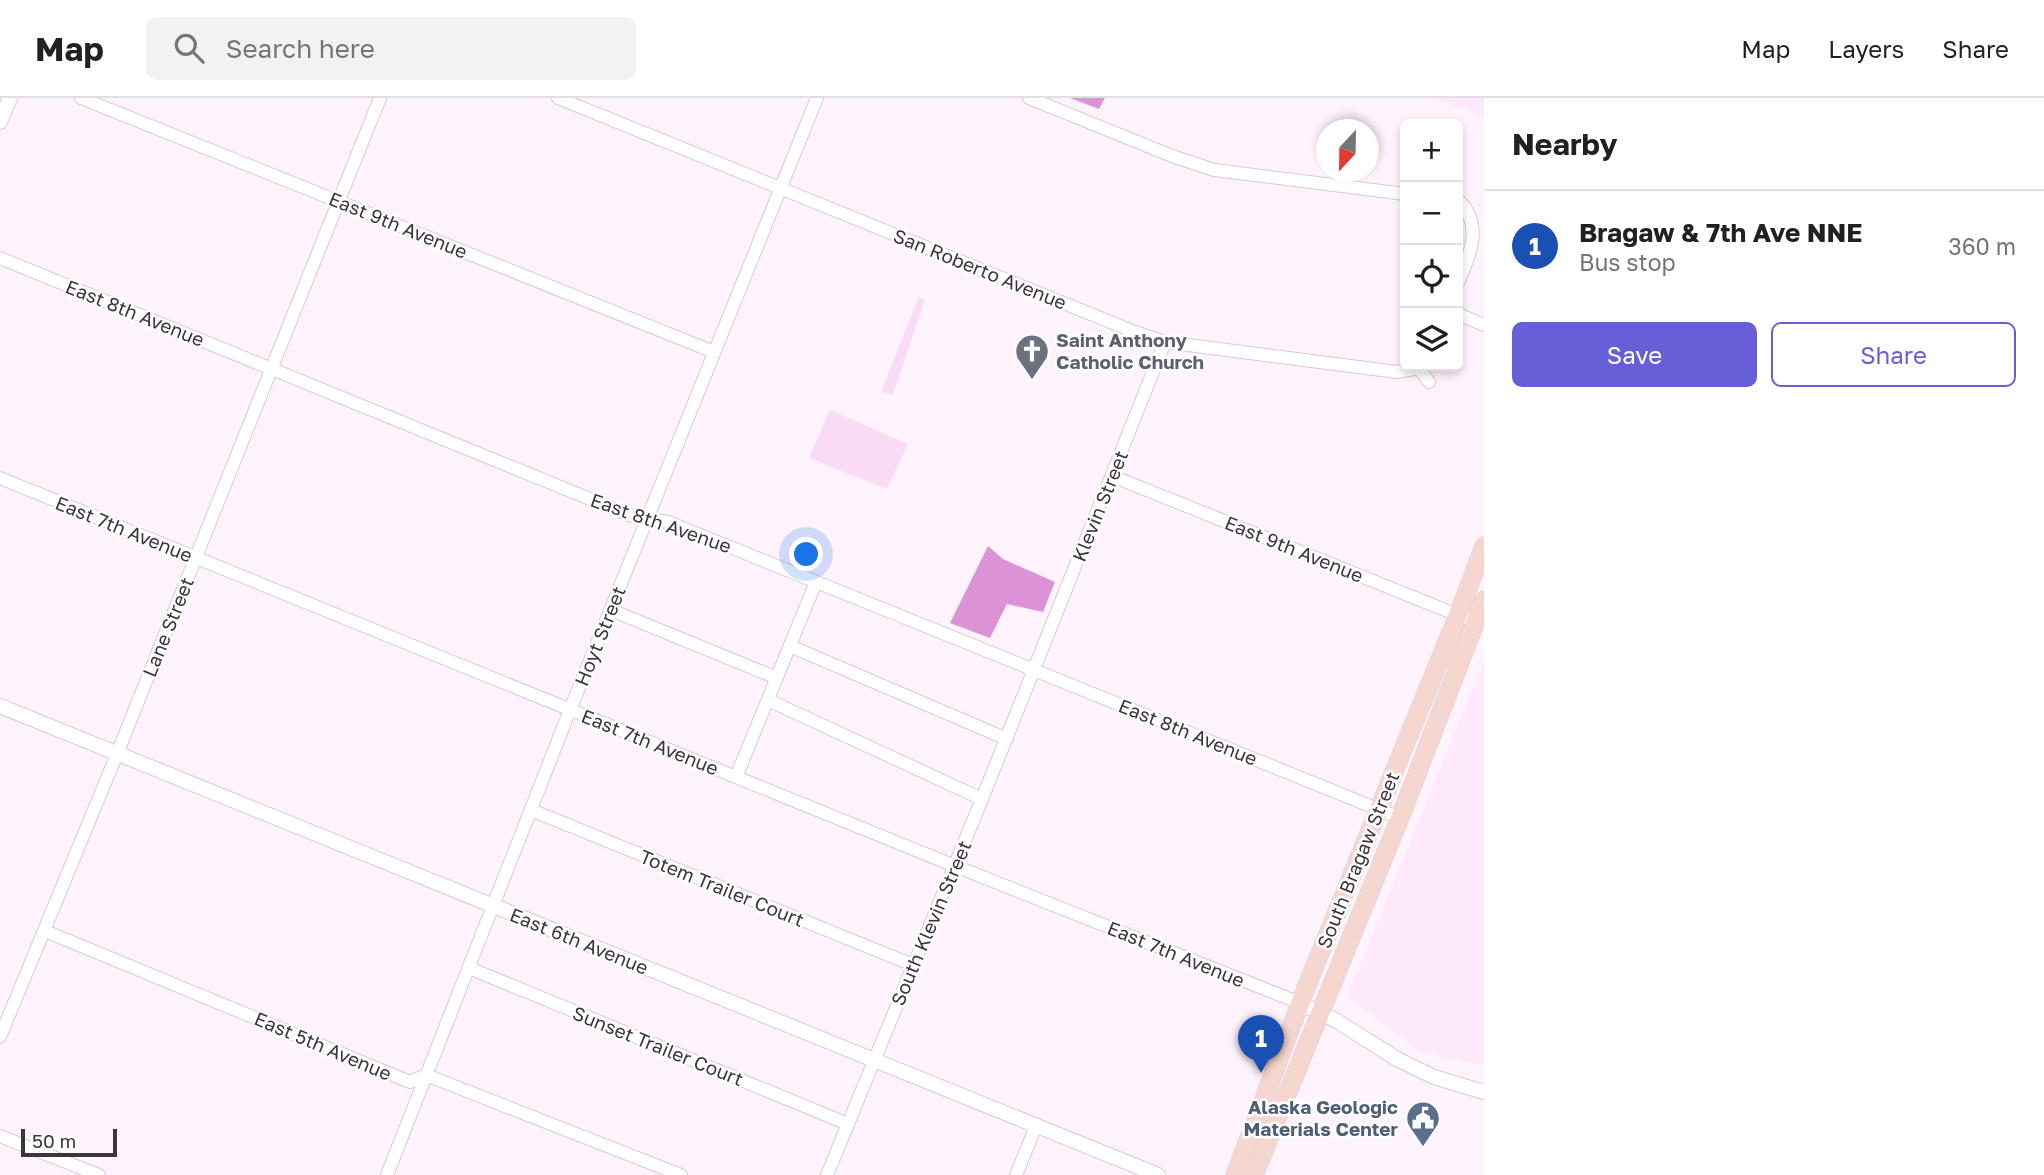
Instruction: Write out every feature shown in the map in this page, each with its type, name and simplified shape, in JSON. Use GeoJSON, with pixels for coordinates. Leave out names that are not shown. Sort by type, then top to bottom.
{"type":"FeatureCollection","features":[{"type":"Feature","properties":{"kind":"main road","name":"South Bragaw Street"},"geometry":{"type":"LineString","coordinates":[[1254,1175],[1400,818],[1467,619],[1484,546]]}},
{"type":"Feature","properties":{"kind":"main road","name":"South Bragaw Street"},"geometry":{"type":"LineString","coordinates":[[1235,1175],[1378,809],[1467,619],[1484,600]]}},
{"type":"Feature","properties":{"kind":"street"},"geometry":{"type":"LineString","coordinates":[[0,122],[10,98]]}},
{"type":"Feature","properties":{"kind":"street","name":"East 9th Avenue"},"geometry":{"type":"LineString","coordinates":[[81,98],[714,352]]}},
{"type":"Feature","properties":{"kind":"street","name":"Lane Street"},"geometry":{"type":"LineString","coordinates":[[0,1037],[117,754],[380,98]]}},
{"type":"Feature","properties":{"kind":"street","name":"San Roberto Avenue"},"geometry":{"type":"LineString","coordinates":[[558,98],[1135,332],[1166,342],[1402,371]]}},
{"type":"Feature","properties":{"kind":"street","name":"Hoyt Street"},"geometry":{"type":"LineString","coordinates":[[387,1175],[570,710],[817,98]]}},
{"type":"Feature","properties":{"kind":"street"},"geometry":{"type":"LineString","coordinates":[[1029,98],[1172,156],[1214,170],[1400,193]]}},
{"type":"Feature","properties":{"kind":"street"},"geometry":{"type":"LineString","coordinates":[[1463,204],[1469,209],[1474,222],[1475,240],[1463,271]]}},
{"type":"Feature","properties":{"kind":"street","name":"East 8th Avenue"},"geometry":{"type":"LineString","coordinates":[[0,258],[629,515],[668,522],[1400,818]]}},
{"type":"Feature","properties":{"kind":"street"},"geometry":{"type":"LineString","coordinates":[[1463,316],[1484,325]]}},
{"type":"Feature","properties":{"kind":"street","name":"Klevin Street"},"geometry":{"type":"LineString","coordinates":[[1034,670],[1166,342]]}},
{"type":"Feature","properties":{"kind":"street"},"geometry":{"type":"LineString","coordinates":[[1422,371],[1429,382]]}},
{"type":"Feature","properties":{"kind":"street","name":"East 9th Avenue"},"geometry":{"type":"LineString","coordinates":[[1112,476],[1467,619]]}},
{"type":"Feature","properties":{"kind":"street","name":"East 7th Avenue"},"geometry":{"type":"LineString","coordinates":[[0,478],[955,866],[1300,1003]]}},
{"type":"Feature","properties":{"kind":"street"},"geometry":{"type":"LineString","coordinates":[[736,777],[816,582]]}},
{"type":"Feature","properties":{"kind":"street"},"geometry":{"type":"LineString","coordinates":[[611,610],[777,678]]}},
{"type":"Feature","properties":{"kind":"street"},"geometry":{"type":"LineString","coordinates":[[790,646],[1007,738]]}},
{"type":"Feature","properties":{"kind":"street","name":"South Klevin Street"},"geometry":{"type":"LineString","coordinates":[[827,1175],[1034,670]]}},
{"type":"Feature","properties":{"kind":"street"},"geometry":{"type":"LineString","coordinates":[[768,700],[982,799]]}},
{"type":"Feature","properties":{"kind":"street","name":"East 6th Avenue"},"geometry":{"type":"LineString","coordinates":[[0,706],[1158,1175]]}},
{"type":"Feature","properties":{"kind":"street","name":"Totem Trailer Court"},"geometry":{"type":"LineString","coordinates":[[531,810],[913,965]]}},
{"type":"Feature","properties":{"kind":"street","name":"East 5th Avenue"},"geometry":{"type":"LineString","coordinates":[[45,930],[410,1082],[426,1075],[681,1175]]}},
{"type":"Feature","properties":{"kind":"street","name":"Sunset Trailer Court"},"geometry":{"type":"LineString","coordinates":[[469,968],[848,1124]]}},
{"type":"Feature","properties":{"kind":"street"},"geometry":{"type":"LineString","coordinates":[[1300,1003],[1322,1013],[1397,1059],[1434,1077],[1484,1092]]}},
{"type":"Feature","properties":{"kind":"street"},"geometry":{"type":"LineString","coordinates":[[1016,1175],[1035,1126]]}},
{"type":"Feature","properties":{"kind":"street"},"geometry":{"type":"LineString","coordinates":[[0,1136],[99,1175]]}},
{"type":"Feature","properties":{"kind":"shaded area"},"geometry":{"type":"Polygon","coordinates":[[[1070,98],[1105,98],[1099,109],[1070,98]]]}},
{"type":"Feature","properties":{"kind":"shaded area"},"geometry":{"type":"Polygon","coordinates":[[[1434,98],[1484,98],[1484,118],[1434,98]]]}},
{"type":"Feature","properties":{"kind":"shaded area"},"geometry":{"type":"Polygon","coordinates":[[[919,297],[925,300],[892,395],[882,389],[919,297]]]}},
{"type":"Feature","properties":{"kind":"shaded area"},"geometry":{"type":"Polygon","coordinates":[[[830,410],[908,444],[887,489],[809,458],[830,410]]]}},
{"type":"Feature","properties":{"kind":"shaded area"},"geometry":{"type":"Polygon","coordinates":[[[988,546],[1003,559],[1055,582],[1043,612],[1007,604],[990,638],[950,623],[988,546]]]}},
{"type":"Feature","properties":{"kind":"shaded area"},"geometry":{"type":"Polygon","coordinates":[[[1484,662],[1484,1066],[1419,1051],[1347,997],[1484,662]]]}},
{"type":"Feature","properties":{"kind":"place","name":"Saint Anthony Catholic Church"},"geometry":{"type":"Point","coordinates":[1032,381]}},
{"type":"Feature","properties":{"kind":"place","name":"Bragaw & 7th Ave NNE"},"geometry":{"type":"Point","coordinates":[1261,1073]}},
{"type":"Feature","properties":{"kind":"place","name":"Alaska Geologic Materials Center"},"geometry":{"type":"Point","coordinates":[1423,1148]}}]}
